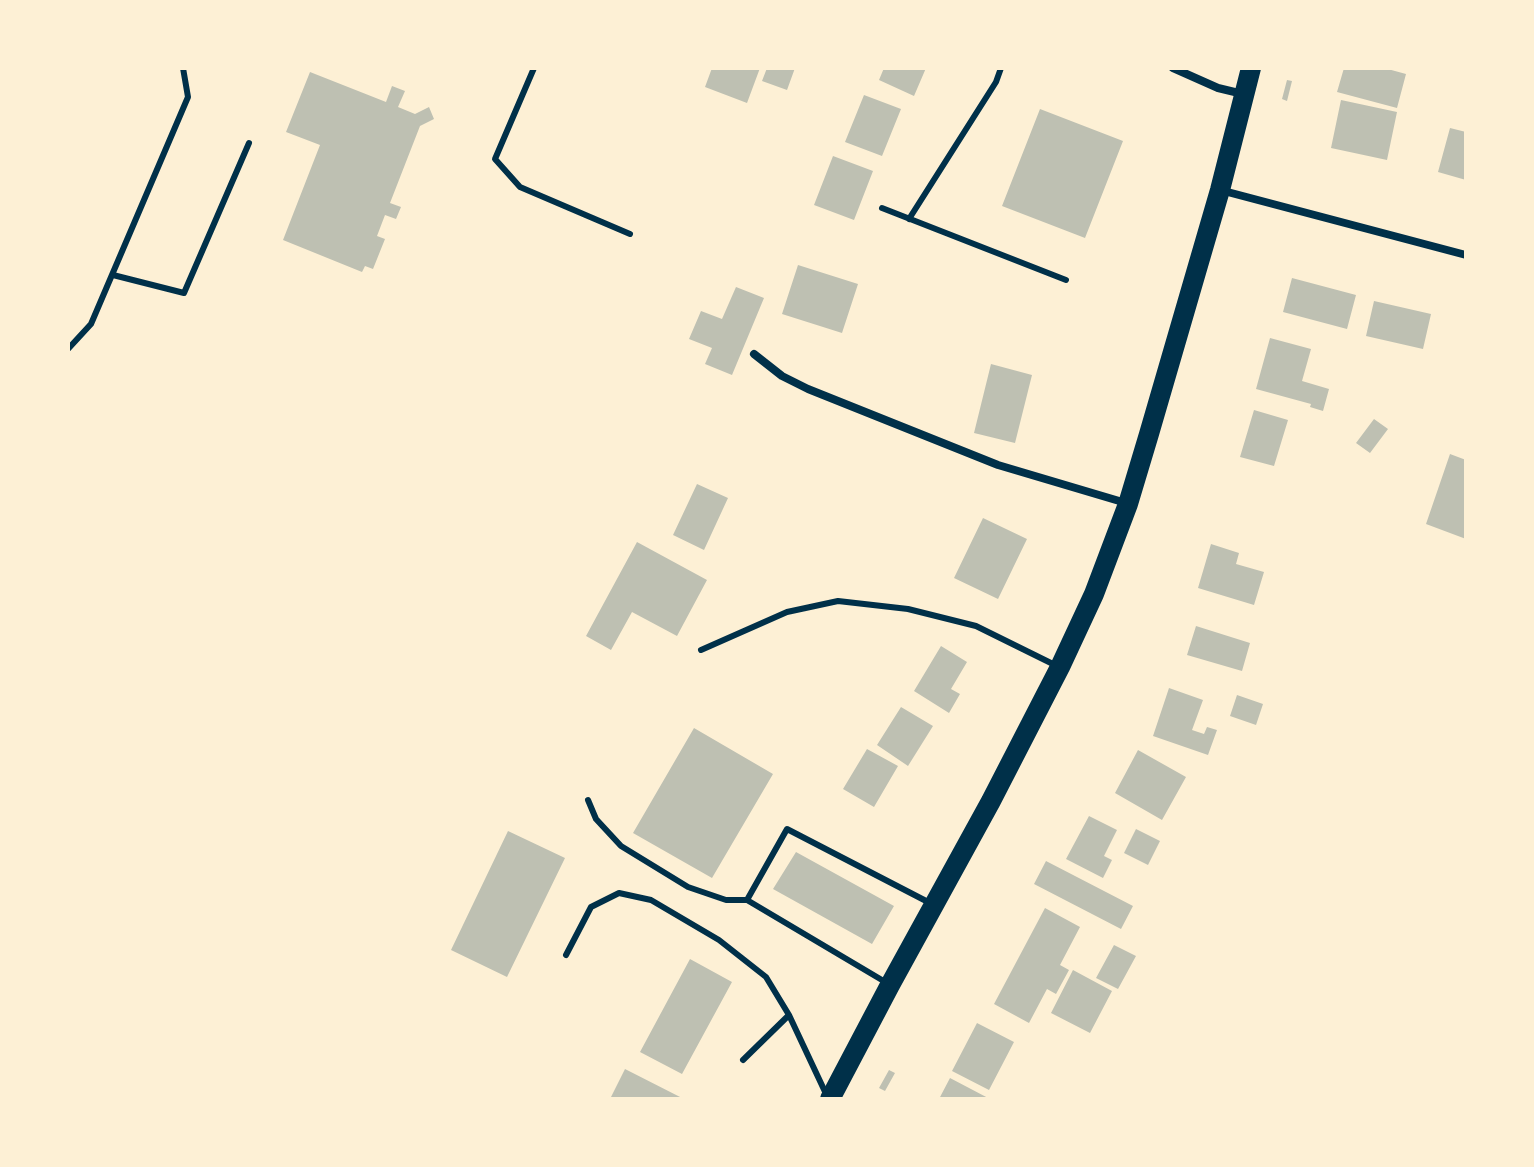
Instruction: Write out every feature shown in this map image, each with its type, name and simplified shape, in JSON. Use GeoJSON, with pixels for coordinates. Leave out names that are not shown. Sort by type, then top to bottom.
{"type":"FeatureCollection","features":[{"type":"Feature","properties":{"kind":"main road"},"geometry":{"type":"LineString","coordinates":[[829,1099],[1060,667],[1094,594],[1128,504],[1220,190],[1251,68]]}},
{"type":"Feature","properties":{"kind":"street"},"geometry":{"type":"LineString","coordinates":[[1173,68],[1218,88],[1244,94]]}},
{"type":"Feature","properties":{"kind":"street"},"geometry":{"type":"LineString","coordinates":[[1220,190],[1466,255]]}},
{"type":"Feature","properties":{"kind":"street"},"geometry":{"type":"LineString","coordinates":[[754,354],[782,376],[837,401],[998,465],[1128,504]]}},
{"type":"Feature","properties":{"kind":"lane"},"geometry":{"type":"LineString","coordinates":[[68,349],[91,324],[188,97],[183,68]]}},
{"type":"Feature","properties":{"kind":"lane"},"geometry":{"type":"LineString","coordinates":[[534,68],[495,159],[520,187],[630,234]]}},
{"type":"Feature","properties":{"kind":"lane"},"geometry":{"type":"LineString","coordinates":[[909,219],[996,82],[1001,68]]}},
{"type":"Feature","properties":{"kind":"lane"},"geometry":{"type":"LineString","coordinates":[[113,275],[184,293],[249,143]]}},
{"type":"Feature","properties":{"kind":"lane"},"geometry":{"type":"LineString","coordinates":[[882,208],[1066,280]]}},
{"type":"Feature","properties":{"kind":"lane"},"geometry":{"type":"LineString","coordinates":[[701,650],[787,612],[838,601],[908,609],[976,626],[1060,667]]}},
{"type":"Feature","properties":{"kind":"lane"},"geometry":{"type":"LineString","coordinates":[[588,800],[605,831],[633,854],[688,887],[726,900],[747,900],[890,985]]}},
{"type":"Feature","properties":{"kind":"lane"},"geometry":{"type":"LineString","coordinates":[[747,900],[787,829],[934,906]]}},
{"type":"Feature","properties":{"kind":"lane"},"geometry":{"type":"LineString","coordinates":[[566,955],[591,907],[619,893],[651,900],[719,940],[766,977],[789,1015],[829,1099]]}},
{"type":"Feature","properties":{"kind":"lane"},"geometry":{"type":"LineString","coordinates":[[743,1060],[789,1015]]}},
{"type":"Feature","properties":{"kind":"building"},"geometry":{"type":"Polygon","coordinates":[[[712,68],[760,68],[747,103],[705,87],[712,68]]]}},
{"type":"Feature","properties":{"kind":"building"},"geometry":{"type":"Polygon","coordinates":[[[767,68],[795,68],[787,90],[762,81],[767,68]]]}},
{"type":"Feature","properties":{"kind":"building"},"geometry":{"type":"Polygon","coordinates":[[[884,68],[926,68],[914,96],[879,80],[884,68]]]}},
{"type":"Feature","properties":{"kind":"building"},"geometry":{"type":"Polygon","coordinates":[[[1344,68],[1384,68],[1406,74],[1397,108],[1337,92],[1344,68]]]}},
{"type":"Feature","properties":{"kind":"building"},"geometry":{"type":"Polygon","coordinates":[[[310,72],[386,102],[392,86],[405,91],[398,107],[415,114],[429,107],[434,119],[420,126],[390,203],[401,207],[396,219],[385,215],[377,236],[385,239],[373,269],[365,266],[362,272],[283,240],[320,145],[286,132],[310,72]]]}},
{"type":"Feature","properties":{"kind":"building"},"geometry":{"type":"Polygon","coordinates":[[[1287,80],[1292,81],[1287,101],[1282,99],[1287,80]]]}},
{"type":"Feature","properties":{"kind":"building"},"geometry":{"type":"Polygon","coordinates":[[[864,95],[901,109],[882,156],[845,142],[864,95]]]}},
{"type":"Feature","properties":{"kind":"building"},"geometry":{"type":"Polygon","coordinates":[[[1341,100],[1397,112],[1387,160],[1331,148],[1341,100]]]}},
{"type":"Feature","properties":{"kind":"building"},"geometry":{"type":"Polygon","coordinates":[[[1040,109],[1123,141],[1085,238],[1002,206],[1040,109]]]}},
{"type":"Feature","properties":{"kind":"building"},"geometry":{"type":"Polygon","coordinates":[[[1450,128],[1466,132],[1466,180],[1438,172],[1450,128]]]}},
{"type":"Feature","properties":{"kind":"building"},"geometry":{"type":"Polygon","coordinates":[[[833,156],[873,171],[854,220],[814,205],[833,156]]]}},
{"type":"Feature","properties":{"kind":"building"},"geometry":{"type":"Polygon","coordinates":[[[798,265],[858,284],[842,333],[782,314],[798,265]]]}},
{"type":"Feature","properties":{"kind":"building"},"geometry":{"type":"Polygon","coordinates":[[[1292,278],[1356,295],[1347,329],[1283,312],[1292,278]]]}},
{"type":"Feature","properties":{"kind":"building"},"geometry":{"type":"Polygon","coordinates":[[[736,287],[764,298],[732,375],[705,364],[712,348],[689,339],[701,311],[722,319],[736,287]]]}},
{"type":"Feature","properties":{"kind":"building"},"geometry":{"type":"Polygon","coordinates":[[[1374,301],[1431,314],[1423,349],[1366,336],[1374,301]]]}},
{"type":"Feature","properties":{"kind":"building"},"geometry":{"type":"Polygon","coordinates":[[[1270,338],[1311,349],[1302,381],[1329,389],[1323,411],[1310,407],[1311,404],[1256,389],[1270,338]]]}},
{"type":"Feature","properties":{"kind":"building"},"geometry":{"type":"Polygon","coordinates":[[[991,364],[1032,375],[1015,443],[974,433],[991,364]]]}},
{"type":"Feature","properties":{"kind":"building"},"geometry":{"type":"Polygon","coordinates":[[[1254,410],[1288,420],[1274,466],[1240,457],[1254,410]]]}},
{"type":"Feature","properties":{"kind":"building"},"geometry":{"type":"Polygon","coordinates":[[[1374,419],[1388,429],[1370,453],[1356,443],[1374,419]]]}},
{"type":"Feature","properties":{"kind":"building"},"geometry":{"type":"Polygon","coordinates":[[[1450,454],[1466,460],[1466,539],[1426,524],[1450,454]]]}},
{"type":"Feature","properties":{"kind":"building"},"geometry":{"type":"Polygon","coordinates":[[[697,484],[728,498],[704,550],[673,535],[697,484]]]}},
{"type":"Feature","properties":{"kind":"building"},"geometry":{"type":"Polygon","coordinates":[[[983,518],[1027,539],[998,599],[954,578],[983,518]]]}},
{"type":"Feature","properties":{"kind":"building"},"geometry":{"type":"Polygon","coordinates":[[[637,542],[707,580],[677,636],[632,612],[611,650],[586,636],[637,542]]]}},
{"type":"Feature","properties":{"kind":"building"},"geometry":{"type":"Polygon","coordinates":[[[1211,544],[1239,553],[1236,564],[1264,572],[1254,605],[1198,588],[1211,544]]]}},
{"type":"Feature","properties":{"kind":"building"},"geometry":{"type":"Polygon","coordinates":[[[1196,626],[1250,643],[1242,671],[1187,655],[1196,626]]]}},
{"type":"Feature","properties":{"kind":"building"},"geometry":{"type":"Polygon","coordinates":[[[941,646],[967,662],[951,689],[960,694],[949,713],[914,691],[941,646]]]}},
{"type":"Feature","properties":{"kind":"building"},"geometry":{"type":"Polygon","coordinates":[[[1169,688],[1203,700],[1192,730],[1204,734],[1207,727],[1217,730],[1208,755],[1153,736],[1169,688]]]}},
{"type":"Feature","properties":{"kind":"building"},"geometry":{"type":"Polygon","coordinates":[[[1237,695],[1263,704],[1256,725],[1230,716],[1237,695]]]}},
{"type":"Feature","properties":{"kind":"building"},"geometry":{"type":"Polygon","coordinates":[[[901,707],[933,726],[908,766],[877,745],[901,707]]]}},
{"type":"Feature","properties":{"kind":"building"},"geometry":{"type":"Polygon","coordinates":[[[694,728],[773,774],[712,878],[633,833],[694,728]]]}},
{"type":"Feature","properties":{"kind":"building"},"geometry":{"type":"Polygon","coordinates":[[[867,749],[898,766],[874,807],[843,789],[867,749]]]}},
{"type":"Feature","properties":{"kind":"building"},"geometry":{"type":"Polygon","coordinates":[[[1138,750],[1186,777],[1162,820],[1115,793],[1138,750]]]}},
{"type":"Feature","properties":{"kind":"building"},"geometry":{"type":"Polygon","coordinates":[[[1089,816],[1117,830],[1104,856],[1112,860],[1103,878],[1066,859],[1089,816]]]}},
{"type":"Feature","properties":{"kind":"building"},"geometry":{"type":"Polygon","coordinates":[[[1136,829],[1160,841],[1148,865],[1124,853],[1136,829]]]}},
{"type":"Feature","properties":{"kind":"building"},"geometry":{"type":"Polygon","coordinates":[[[508,831],[565,858],[507,977],[451,950],[508,831]]]}},
{"type":"Feature","properties":{"kind":"building"},"geometry":{"type":"Polygon","coordinates":[[[796,852],[894,906],[872,944],[773,889],[796,852]]]}},
{"type":"Feature","properties":{"kind":"building"},"geometry":{"type":"Polygon","coordinates":[[[1046,861],[1133,906],[1121,929],[1034,884],[1046,861]]]}},
{"type":"Feature","properties":{"kind":"building"},"geometry":{"type":"Polygon","coordinates":[[[1045,908],[1080,927],[1060,965],[1069,970],[1056,994],[1047,989],[1029,1023],[994,1004],[1045,908]]]}},
{"type":"Feature","properties":{"kind":"building"},"geometry":{"type":"Polygon","coordinates":[[[1114,945],[1136,956],[1118,989],[1096,978],[1114,945]]]}},
{"type":"Feature","properties":{"kind":"building"},"geometry":{"type":"Polygon","coordinates":[[[690,959],[732,982],[682,1074],[640,1052],[690,959]]]}},
{"type":"Feature","properties":{"kind":"building"},"geometry":{"type":"Polygon","coordinates":[[[1073,970],[1112,991],[1090,1033],[1051,1013],[1073,970]]]}},
{"type":"Feature","properties":{"kind":"building"},"geometry":{"type":"Polygon","coordinates":[[[977,1023],[1014,1042],[989,1090],[952,1071],[977,1023]]]}},
{"type":"Feature","properties":{"kind":"building"},"geometry":{"type":"Polygon","coordinates":[[[625,1069],[684,1099],[610,1099],[625,1069]]]}},
{"type":"Feature","properties":{"kind":"building"},"geometry":{"type":"Polygon","coordinates":[[[889,1070],[895,1073],[885,1091],[879,1088],[889,1070]]]}},
{"type":"Feature","properties":{"kind":"building"},"geometry":{"type":"Polygon","coordinates":[[[950,1078],[990,1099],[939,1099],[950,1078]]]}}]}
